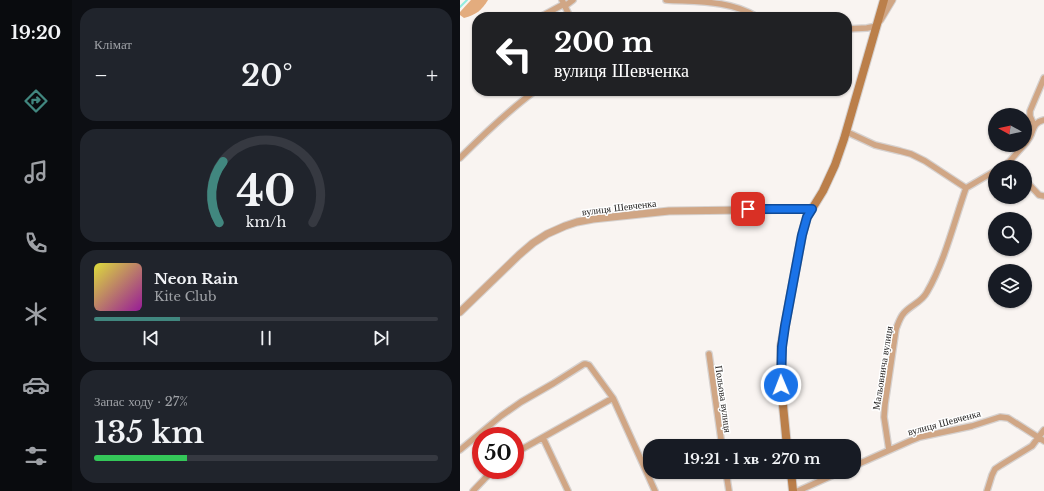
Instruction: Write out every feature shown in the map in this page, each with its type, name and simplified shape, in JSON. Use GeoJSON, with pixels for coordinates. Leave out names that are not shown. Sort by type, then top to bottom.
{"type":"FeatureCollection","features":[{"type":"Feature","properties":{"kind":"main road"},"geometry":{"type":"LineString","coordinates":[[786,439],[781,385],[782,347],[802,235],[807,217],[823,192],[832,173],[846,132],[884,0]]}},
{"type":"Feature","properties":{"kind":"main road"},"geometry":{"type":"LineString","coordinates":[[792,479],[793,491]]}},
{"type":"Feature","properties":{"kind":"street"},"geometry":{"type":"LineString","coordinates":[[549,12],[564,3],[573,0]]}},
{"type":"Feature","properties":{"kind":"street"},"geometry":{"type":"LineString","coordinates":[[666,0],[729,5],[748,12]]}},
{"type":"Feature","properties":{"kind":"street"},"geometry":{"type":"LineString","coordinates":[[852,28],[877,26],[892,0]]}},
{"type":"Feature","properties":{"kind":"street"},"geometry":{"type":"LineString","coordinates":[[1034,125],[1030,116],[1030,111],[1044,78]]}},
{"type":"Feature","properties":{"kind":"street"},"geometry":{"type":"LineString","coordinates":[[460,158],[487,131],[528,96]]}},
{"type":"Feature","properties":{"kind":"street"},"geometry":{"type":"LineString","coordinates":[[1032,131],[1034,125],[1038,121],[1044,120]]}},
{"type":"Feature","properties":{"kind":"street"},"geometry":{"type":"LineString","coordinates":[[846,132],[875,145],[911,154],[966,188],[988,175]]}},
{"type":"Feature","properties":{"kind":"street"},"geometry":{"type":"LineString","coordinates":[[1011,160],[1018,152]]}},
{"type":"Feature","properties":{"kind":"street","name":"Мальовнича вулиця"},"geometry":{"type":"LineString","coordinates":[[889,450],[884,417],[896,329],[904,313],[920,301],[926,294],[936,276],[966,188]]}},
{"type":"Feature","properties":{"kind":"street"},"geometry":{"type":"LineString","coordinates":[[1032,189],[1039,195],[1044,196]]}},
{"type":"Feature","properties":{"kind":"street","name":"вулиця Шевченка"},"geometry":{"type":"LineString","coordinates":[[460,312],[519,254],[533,243],[547,234],[577,222],[669,211],[812,209]]}},
{"type":"Feature","properties":{"kind":"street","name":"Польова вулиця"},"geometry":{"type":"LineString","coordinates":[[709,354],[721,439]]}},
{"type":"Feature","properties":{"kind":"street"},"geometry":{"type":"LineString","coordinates":[[460,450],[501,416],[521,402],[586,364],[589,365],[612,398],[655,491]]}},
{"type":"Feature","properties":{"kind":"street"},"geometry":{"type":"LineString","coordinates":[[524,448],[612,398]]}},
{"type":"Feature","properties":{"kind":"street","name":"вулиця Шевченка"},"geometry":{"type":"LineString","coordinates":[[861,463],[910,440],[972,426],[1000,417],[1008,418],[1041,440]]}},
{"type":"Feature","properties":{"kind":"street"},"geometry":{"type":"LineString","coordinates":[[987,491],[995,469],[1041,440],[1044,430]]}},
{"type":"Feature","properties":{"kind":"street"},"geometry":{"type":"LineString","coordinates":[[543,438],[568,491]]}},
{"type":"Feature","properties":{"kind":"street"},"geometry":{"type":"LineString","coordinates":[[474,490],[484,479]]}},
{"type":"Feature","properties":{"kind":"street"},"geometry":{"type":"LineString","coordinates":[[727,479],[729,491]]}},
{"type":"Feature","properties":{"kind":"street"},"geometry":{"type":"LineString","coordinates":[[798,491],[825,479]]}},
{"type":"Feature","properties":{"kind":"shaded area"},"geometry":{"type":"Polygon","coordinates":[[[471,0],[488,0],[478,12],[472,12],[472,15],[464,18],[460,15],[460,12],[471,0]]]}},
{"type":"Feature","properties":{"kind":"waterway"},"geometry":{"type":"LineString","coordinates":[[460,7],[467,0]]}},
{"type":"Feature","properties":{"kind":"route"},"geometry":{"type":"LineString","coordinates":[[748,209],[812,209],[807,217],[802,235],[785,326],[780,362],[781,385]]}}]}
